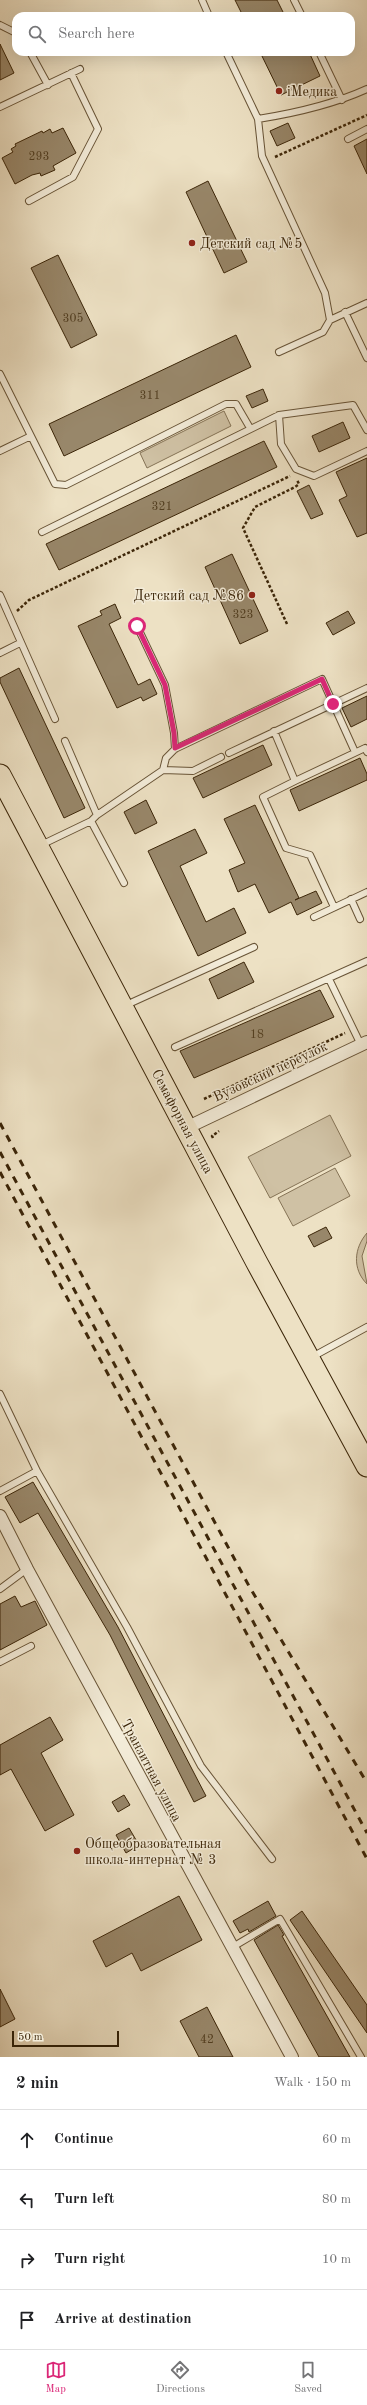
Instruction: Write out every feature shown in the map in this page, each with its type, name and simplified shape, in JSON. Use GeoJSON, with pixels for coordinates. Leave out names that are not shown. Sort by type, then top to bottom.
{"type":"FeatureCollection","features":[{"type":"Feature","properties":{"kind":"highway","name":"Семафорная улица"},"geometry":{"type":"LineString","coordinates":[[0,775],[308,1359],[367,1466]]}},
{"type":"Feature","properties":{"kind":"street","name":"Вузовский переулок"},"geometry":{"type":"LineString","coordinates":[[186,1128],[364,1043]]}},
{"type":"Feature","properties":{"kind":"street","name":"Транзитная улица"},"geometry":{"type":"LineString","coordinates":[[0,1516],[231,1948],[292,2057]]}},
{"type":"Feature","properties":{"kind":"lane"},"geometry":{"type":"LineString","coordinates":[[202,0],[207,12]]}},
{"type":"Feature","properties":{"kind":"lane"},"geometry":{"type":"LineString","coordinates":[[294,0],[300,12]]}},
{"type":"Feature","properties":{"kind":"lane"},"geometry":{"type":"LineString","coordinates":[[0,25],[12,31]]}},
{"type":"Feature","properties":{"kind":"lane"},"geometry":{"type":"LineString","coordinates":[[32,56],[48,85]]}},
{"type":"Feature","properties":{"kind":"lane"},"geometry":{"type":"LineString","coordinates":[[228,56],[258,119],[262,156],[325,293],[330,320]]}},
{"type":"Feature","properties":{"kind":"lane"},"geometry":{"type":"LineString","coordinates":[[321,56],[342,100]]}},
{"type":"Feature","properties":{"kind":"lane"},"geometry":{"type":"LineString","coordinates":[[0,107],[80,69]]}},
{"type":"Feature","properties":{"kind":"lane"},"geometry":{"type":"LineString","coordinates":[[29,201],[74,177],[98,129],[71,73]]}},
{"type":"Feature","properties":{"kind":"lane"},"geometry":{"type":"LineString","coordinates":[[258,119],[291,114],[342,100],[367,89]]}},
{"type":"Feature","properties":{"kind":"lane"},"geometry":{"type":"LineString","coordinates":[[348,140],[367,129]]}},
{"type":"Feature","properties":{"kind":"lane"},"geometry":{"type":"LineString","coordinates":[[279,352],[323,332],[330,320],[367,303]]}},
{"type":"Feature","properties":{"kind":"lane"},"geometry":{"type":"LineString","coordinates":[[345,312],[367,358]]}},
{"type":"Feature","properties":{"kind":"lane"},"geometry":{"type":"LineString","coordinates":[[0,374],[55,484],[66,485],[226,404],[236,404],[250,428]]}},
{"type":"Feature","properties":{"kind":"lane"},"geometry":{"type":"LineString","coordinates":[[42,532],[279,415],[353,405],[367,430]]}},
{"type":"Feature","properties":{"kind":"lane"},"geometry":{"type":"LineString","coordinates":[[279,415],[281,444],[296,468],[314,476],[367,451]]}},
{"type":"Feature","properties":{"kind":"lane"},"geometry":{"type":"LineString","coordinates":[[0,451],[30,436]]}},
{"type":"Feature","properties":{"kind":"lane"},"geometry":{"type":"LineString","coordinates":[[0,595],[55,719]]}},
{"type":"Feature","properties":{"kind":"lane"},"geometry":{"type":"LineString","coordinates":[[137,626],[165,685],[174,733],[175,748]]}},
{"type":"Feature","properties":{"kind":"lane"},"geometry":{"type":"LineString","coordinates":[[0,653],[20,643]]}},
{"type":"Feature","properties":{"kind":"lane"},"geometry":{"type":"LineString","coordinates":[[163,770],[166,758],[175,748],[322,679],[355,752]]}},
{"type":"Feature","properties":{"kind":"lane"},"geometry":{"type":"LineString","coordinates":[[229,753],[367,688]]}},
{"type":"Feature","properties":{"kind":"lane"},"geometry":{"type":"LineString","coordinates":[[274,731],[295,781]]}},
{"type":"Feature","properties":{"kind":"lane"},"geometry":{"type":"LineString","coordinates":[[65,742],[97,815]]}},
{"type":"Feature","properties":{"kind":"lane"},"geometry":{"type":"LineString","coordinates":[[334,907],[310,855],[286,848],[263,797],[355,752],[365,748],[367,752]]}},
{"type":"Feature","properties":{"kind":"lane"},"geometry":{"type":"LineString","coordinates":[[38,847],[91,821],[97,815],[163,770],[193,770],[221,757]]}},
{"type":"Feature","properties":{"kind":"lane"},"geometry":{"type":"LineString","coordinates":[[91,821],[124,883]]}},
{"type":"Feature","properties":{"kind":"lane"},"geometry":{"type":"LineString","coordinates":[[314,917],[367,892]]}},
{"type":"Feature","properties":{"kind":"lane"},"geometry":{"type":"LineString","coordinates":[[351,899],[360,919]]}},
{"type":"Feature","properties":{"kind":"lane"},"geometry":{"type":"LineString","coordinates":[[122,1006],[254,947]]}},
{"type":"Feature","properties":{"kind":"lane"},"geometry":{"type":"LineString","coordinates":[[175,1047],[367,961]]}},
{"type":"Feature","properties":{"kind":"lane"},"geometry":{"type":"LineString","coordinates":[[329,979],[354,1028],[364,1043]]}},
{"type":"Feature","properties":{"kind":"lane"},"geometry":{"type":"LineString","coordinates":[[308,1359],[367,1327]]}},
{"type":"Feature","properties":{"kind":"lane"},"geometry":{"type":"LineString","coordinates":[[0,1394],[37,1471],[127,1627],[201,1766],[272,1859]]}},
{"type":"Feature","properties":{"kind":"lane"},"geometry":{"type":"LineString","coordinates":[[0,1491],[37,1471]]}},
{"type":"Feature","properties":{"kind":"lane"},"geometry":{"type":"LineString","coordinates":[[0,1589],[27,1569]]}},
{"type":"Feature","properties":{"kind":"lane"},"geometry":{"type":"LineString","coordinates":[[0,1662],[31,1646]]}},
{"type":"Feature","properties":{"kind":"lane"},"geometry":{"type":"LineString","coordinates":[[231,1948],[280,1919],[361,2057]]}},
{"type":"Feature","properties":{"kind":"path"},"geometry":{"type":"LineString","coordinates":[[275,157],[367,115]]}},
{"type":"Feature","properties":{"kind":"path"},"geometry":{"type":"LineString","coordinates":[[10,618],[29,600],[294,474],[299,484],[255,507],[243,528],[287,624]]}},
{"type":"Feature","properties":{"kind":"path"},"geometry":{"type":"LineString","coordinates":[[204,1099],[354,1028]]}},
{"type":"Feature","properties":{"kind":"shaded area"},"geometry":{"type":"Polygon","coordinates":[[[224,411],[231,426],[147,468],[140,453],[224,411]]]}},
{"type":"Feature","properties":{"kind":"shaded area"},"geometry":{"type":"Polygon","coordinates":[[[330,1115],[351,1156],[270,1198],[248,1157],[330,1115]]]}},
{"type":"Feature","properties":{"kind":"shaded area"},"geometry":{"type":"Polygon","coordinates":[[[335,1168],[350,1196],[293,1226],[278,1198],[335,1168]]]}},
{"type":"Feature","properties":{"kind":"shaded area"},"geometry":{"type":"Polygon","coordinates":[[[367,1233],[367,1241],[362,1256],[367,1284],[359,1272],[356,1258],[359,1245],[367,1233]]]}},
{"type":"Feature","properties":{"kind":"building"},"geometry":{"type":"Polygon","coordinates":[[[235,0],[277,0],[283,12],[241,12],[235,0]]]}},
{"type":"Feature","properties":{"kind":"building"},"geometry":{"type":"Polygon","coordinates":[[[0,44],[14,73],[0,80],[0,44]]]}},
{"type":"Feature","properties":{"kind":"building"},"geometry":{"type":"Polygon","coordinates":[[[262,56],[311,56],[320,76],[281,95],[262,56]]]}},
{"type":"Feature","properties":{"kind":"building"},"geometry":{"type":"Polygon","coordinates":[[[288,123],[295,138],[277,146],[270,131],[288,123]]]}},
{"type":"Feature","properties":{"kind":"building"},"geometry":{"type":"Polygon","coordinates":[[[63,128],[76,153],[53,166],[55,170],[41,176],[40,173],[32,175],[15,184],[2,158],[13,152],[11,149],[16,146],[15,144],[42,131],[43,133],[50,129],[52,133],[63,128]]]}},
{"type":"Feature","properties":{"kind":"building"},"geometry":{"type":"Polygon","coordinates":[[[367,139],[367,174],[354,146],[367,139]]]}},
{"type":"Feature","properties":{"kind":"building"},"geometry":{"type":"Polygon","coordinates":[[[208,181],[247,262],[224,273],[186,192],[208,181]]]}},
{"type":"Feature","properties":{"kind":"building"},"geometry":{"type":"Polygon","coordinates":[[[58,255],[97,335],[71,348],[31,268],[58,255]]]}},
{"type":"Feature","properties":{"kind":"building"},"geometry":{"type":"Polygon","coordinates":[[[236,335],[251,367],[64,456],[49,424],[236,335]]]}},
{"type":"Feature","properties":{"kind":"building"},"geometry":{"type":"Polygon","coordinates":[[[263,389],[268,401],[252,408],[246,396],[263,389]]]}},
{"type":"Feature","properties":{"kind":"building"},"geometry":{"type":"Polygon","coordinates":[[[343,422],[350,438],[319,452],[312,436],[343,422]]]}},
{"type":"Feature","properties":{"kind":"building"},"geometry":{"type":"Polygon","coordinates":[[[264,441],[277,467],[59,570],[46,544],[264,441]]]}},
{"type":"Feature","properties":{"kind":"building"},"geometry":{"type":"Polygon","coordinates":[[[367,458],[367,533],[357,537],[339,500],[347,496],[336,472],[367,458]]]}},
{"type":"Feature","properties":{"kind":"building"},"geometry":{"type":"Polygon","coordinates":[[[309,485],[323,514],[311,519],[297,491],[309,485]]]}},
{"type":"Feature","properties":{"kind":"building"},"geometry":{"type":"Polygon","coordinates":[[[232,554],[268,631],[240,644],[205,567],[232,554]]]}},
{"type":"Feature","properties":{"kind":"building"},"geometry":{"type":"Polygon","coordinates":[[[115,604],[121,618],[109,624],[138,685],[150,679],[157,694],[143,701],[141,697],[117,708],[78,626],[102,615],[100,611],[115,604]]]}},
{"type":"Feature","properties":{"kind":"building"},"geometry":{"type":"Polygon","coordinates":[[[348,611],[355,623],[333,635],[326,623],[348,611]]]}},
{"type":"Feature","properties":{"kind":"building"},"geometry":{"type":"Polygon","coordinates":[[[19,668],[85,808],[64,818],[0,682],[0,678],[19,668]]]}},
{"type":"Feature","properties":{"kind":"building"},"geometry":{"type":"Polygon","coordinates":[[[367,696],[367,719],[351,727],[342,708],[367,696]]]}},
{"type":"Feature","properties":{"kind":"building"},"geometry":{"type":"Polygon","coordinates":[[[263,745],[272,765],[203,798],[193,778],[263,745]]]}},
{"type":"Feature","properties":{"kind":"building"},"geometry":{"type":"Polygon","coordinates":[[[360,758],[367,774],[367,780],[299,811],[290,790],[360,758]]]}},
{"type":"Feature","properties":{"kind":"building"},"geometry":{"type":"Polygon","coordinates":[[[146,800],[157,823],[135,834],[124,812],[146,800]]]}},
{"type":"Feature","properties":{"kind":"building"},"geometry":{"type":"Polygon","coordinates":[[[255,805],[299,898],[295,900],[316,891],[322,903],[297,915],[291,902],[269,913],[255,884],[238,892],[229,870],[245,863],[224,819],[255,805]]]}},
{"type":"Feature","properties":{"kind":"building"},"geometry":{"type":"Polygon","coordinates":[[[195,829],[207,853],[180,866],[206,922],[234,908],[246,933],[198,956],[148,851],[195,829]]]}},
{"type":"Feature","properties":{"kind":"building"},"geometry":{"type":"Polygon","coordinates":[[[244,962],[254,982],[218,999],[209,979],[244,962]]]}},
{"type":"Feature","properties":{"kind":"building"},"geometry":{"type":"Polygon","coordinates":[[[320,990],[334,1017],[194,1078],[180,1051],[320,990]]]}},
{"type":"Feature","properties":{"kind":"building"},"geometry":{"type":"Polygon","coordinates":[[[326,1227],[332,1238],[314,1247],[308,1236],[326,1227]]]}},
{"type":"Feature","properties":{"kind":"building"},"geometry":{"type":"Polygon","coordinates":[[[33,1482],[118,1627],[206,1796],[194,1802],[110,1635],[38,1513],[20,1523],[5,1497],[33,1482]]]}},
{"type":"Feature","properties":{"kind":"building"},"geometry":{"type":"Polygon","coordinates":[[[15,1596],[21,1607],[35,1601],[47,1625],[0,1650],[0,1604],[15,1596]]]}},
{"type":"Feature","properties":{"kind":"building"},"geometry":{"type":"Polygon","coordinates":[[[50,1717],[63,1740],[41,1753],[74,1815],[45,1831],[11,1769],[0,1775],[0,1745],[50,1717]]]}},
{"type":"Feature","properties":{"kind":"building"},"geometry":{"type":"Polygon","coordinates":[[[124,1795],[130,1805],[118,1812],[112,1802],[124,1795]]]}},
{"type":"Feature","properties":{"kind":"building"},"geometry":{"type":"Polygon","coordinates":[[[129,1828],[139,1845],[126,1853],[116,1835],[129,1828]]]}},
{"type":"Feature","properties":{"kind":"building"},"geometry":{"type":"Polygon","coordinates":[[[179,1896],[202,1940],[141,1971],[132,1953],[106,1967],[93,1941],[179,1896]]]}},
{"type":"Feature","properties":{"kind":"building"},"geometry":{"type":"Polygon","coordinates":[[[268,1901],[276,1916],[249,1932],[248,1929],[240,1933],[233,1921],[268,1901]]]}},
{"type":"Feature","properties":{"kind":"building"},"geometry":{"type":"Polygon","coordinates":[[[302,1911],[367,2005],[367,2033],[290,1920],[302,1911]]]}},
{"type":"Feature","properties":{"kind":"building"},"geometry":{"type":"Polygon","coordinates":[[[278,1925],[284,1935],[282,1936],[350,2057],[319,2057],[254,1940],[278,1925]]]}},
{"type":"Feature","properties":{"kind":"building"},"geometry":{"type":"Polygon","coordinates":[[[0,1989],[15,2019],[0,2027],[0,1989]]]}},
{"type":"Feature","properties":{"kind":"building"},"geometry":{"type":"Polygon","coordinates":[[[207,2007],[233,2057],[199,2057],[180,2021],[207,2007]]]}},
{"type":"Feature","properties":{"kind":"railway"},"geometry":{"type":"LineString","coordinates":[[0,1123],[249,1586],[367,1783]]}},
{"type":"Feature","properties":{"kind":"railway"},"geometry":{"type":"LineString","coordinates":[[0,1152],[367,1833]]}},
{"type":"Feature","properties":{"kind":"railway"},"geometry":{"type":"LineString","coordinates":[[0,1172],[367,1859]]}},
{"type":"Feature","properties":{"kind":"place","name":"iМедика"},"geometry":{"type":"Point","coordinates":[279,91]}},
{"type":"Feature","properties":{"kind":"place","name":"Детский сад №5"},"geometry":{"type":"Point","coordinates":[192,243]}},
{"type":"Feature","properties":{"kind":"place","name":"Детский сад №86"},"geometry":{"type":"Point","coordinates":[252,595]}},
{"type":"Feature","properties":{"kind":"place","name":"Общеобразовательная школа-интернат № 3"},"geometry":{"type":"Point","coordinates":[77,1851]}},
{"type":"Feature","properties":{"kind":"route"},"geometry":{"type":"LineString","coordinates":[[137,626],[165,685],[174,733],[175,748],[322,679],[333,704]]}}]}
